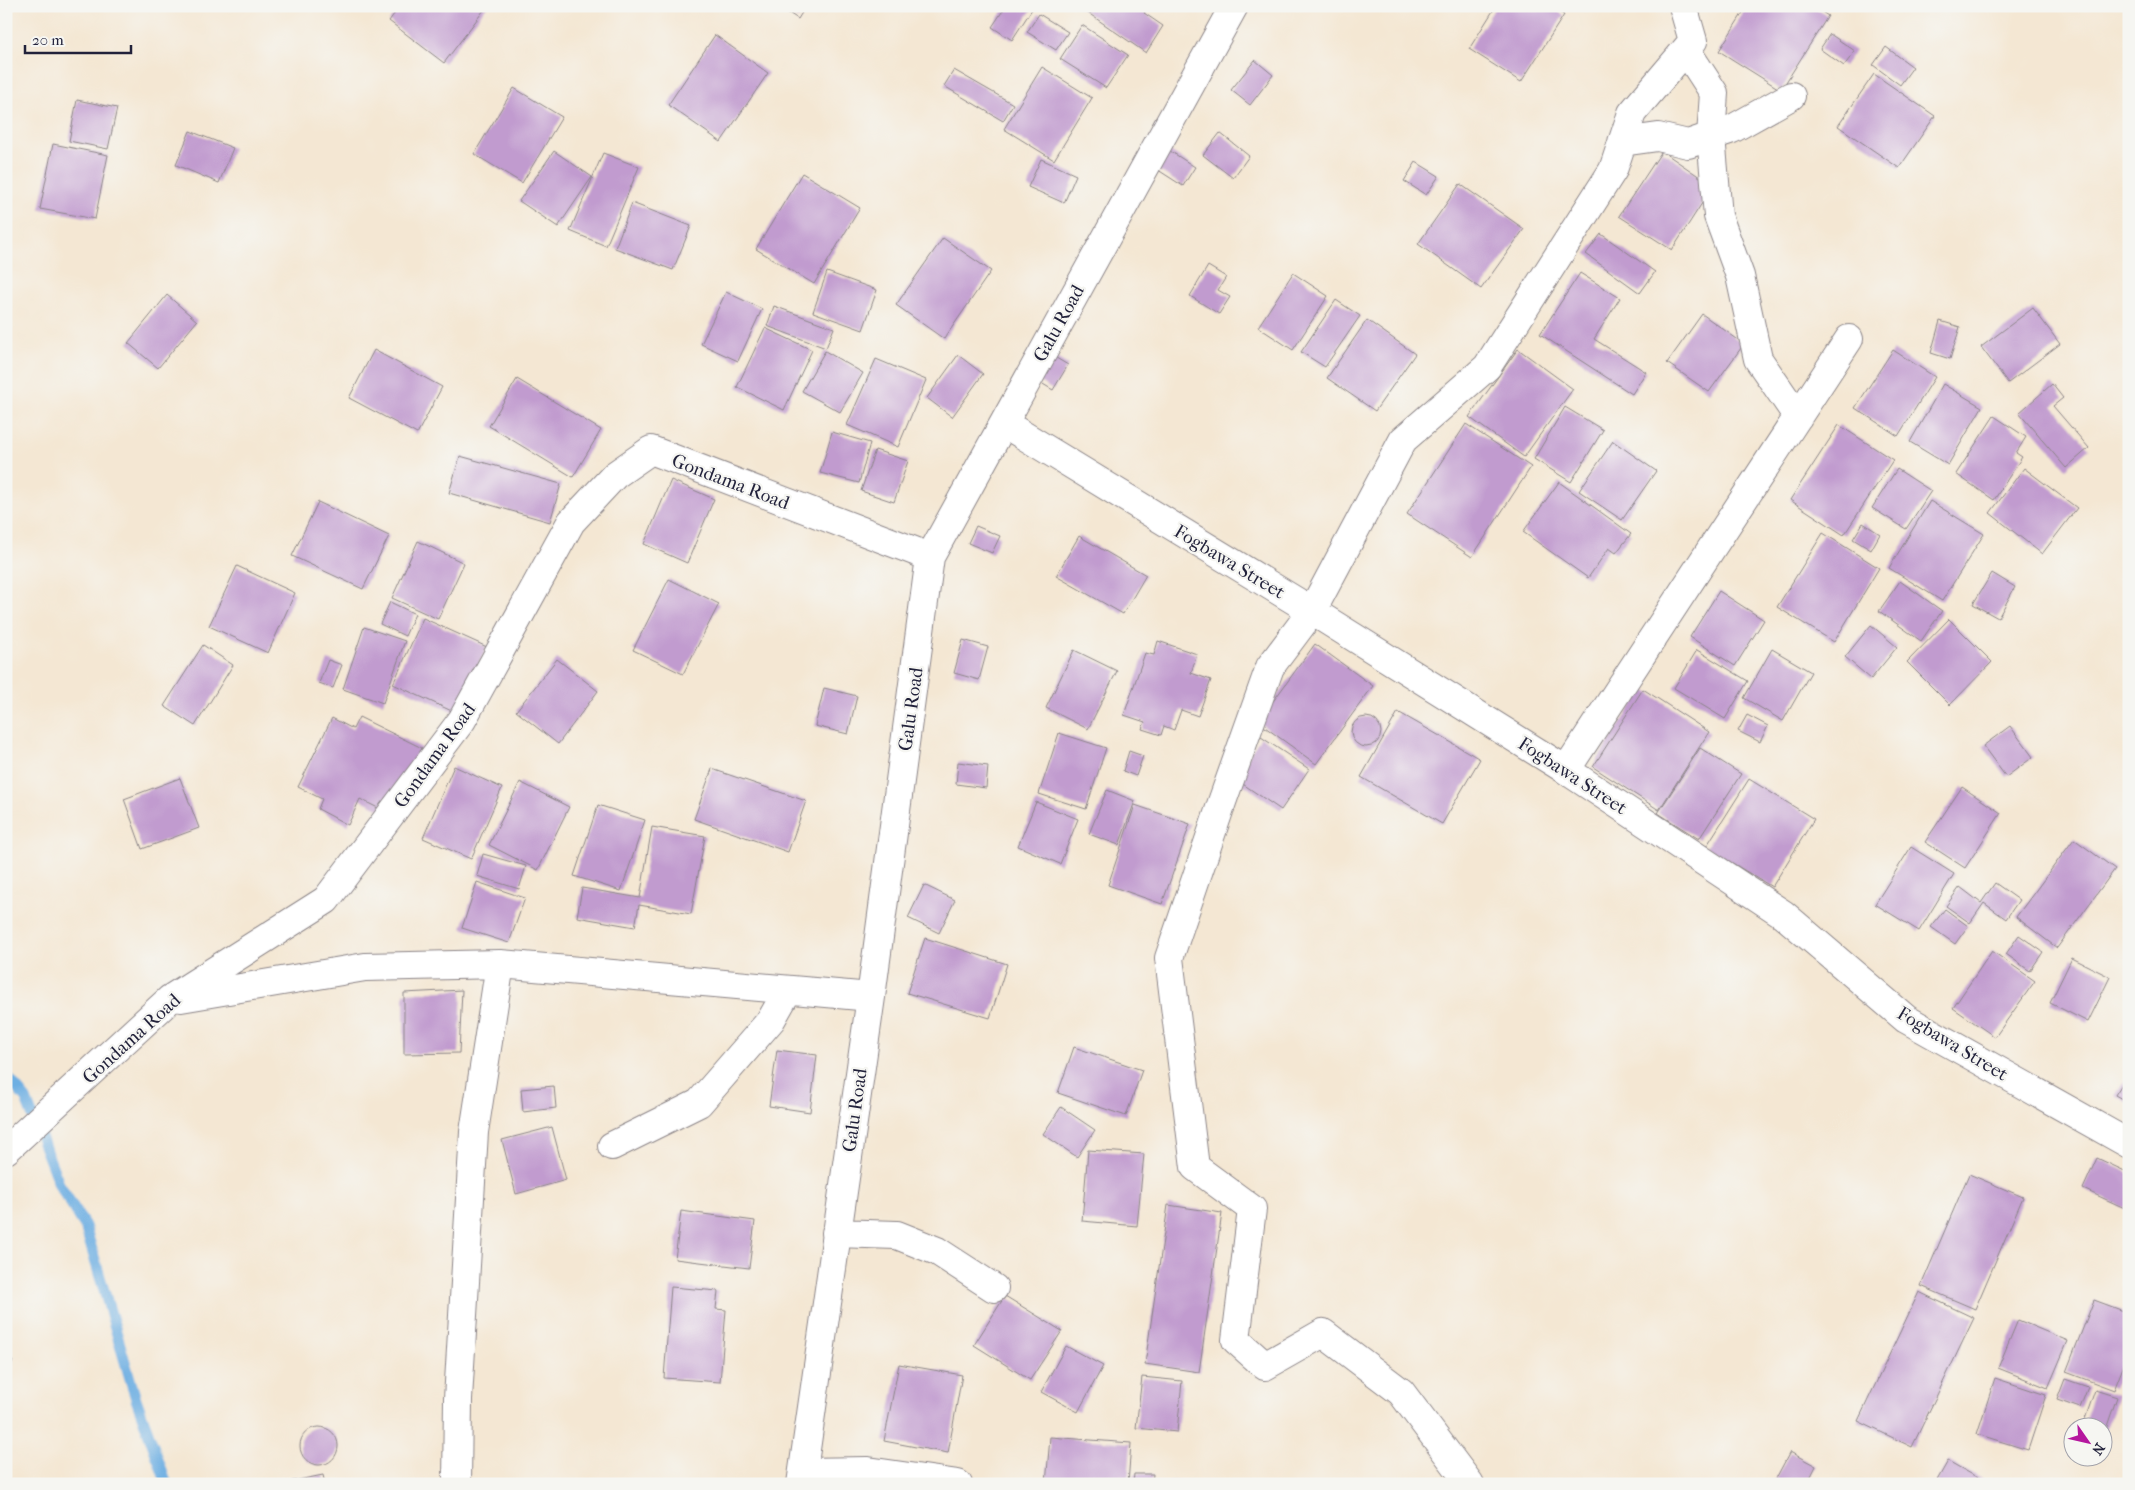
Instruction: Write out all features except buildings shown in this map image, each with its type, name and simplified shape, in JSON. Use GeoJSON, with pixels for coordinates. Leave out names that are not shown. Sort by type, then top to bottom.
{"type":"FeatureCollection","features":[{"type":"Feature","properties":{"kind":"street","name":"Galu Road"},"geometry":{"type":"LineString","coordinates":[[802,1478],[871,997],[930,557],[1005,424],[1049,338],[1234,6]]}},
{"type":"Feature","properties":{"kind":"street"},"geometry":{"type":"LineString","coordinates":[[1470,1484],[1401,1392],[1323,1333],[1265,1366],[1236,1340],[1252,1209],[1195,1167],[1169,958],[1270,667],[1312,611],[1403,440],[1487,367],[1613,170],[1632,113],[1693,41],[1683,6]]}},
{"type":"Feature","properties":{"kind":"street"},"geometry":{"type":"LineString","coordinates":[[1686,50],[1714,93],[1711,136],[1718,216],[1740,276],[1758,359],[1798,416]]}},
{"type":"Feature","properties":{"kind":"street"},"geometry":{"type":"LineString","coordinates":[[1622,142],[1658,137],[1688,144],[1732,129],[1792,96]]}},
{"type":"Feature","properties":{"kind":"street"},"geometry":{"type":"LineString","coordinates":[[1566,770],[1849,339]]}},
{"type":"Feature","properties":{"kind":"street","name":"Fogbawa Street"},"geometry":{"type":"LineString","coordinates":[[1005,424],[1312,611],[1566,770],[1783,914],[1906,1019],[2129,1144]]}},
{"type":"Feature","properties":{"kind":"street","name":"Gondama Road"},"geometry":{"type":"LineString","coordinates":[[7,1150],[170,1000],[326,900],[462,720],[571,522],[615,475],[651,450],[930,557]]}},
{"type":"Feature","properties":{"kind":"street"},"geometry":{"type":"LineString","coordinates":[[170,1000],[365,966],[500,964],[871,997]]}},
{"type":"Feature","properties":{"kind":"street"},"geometry":{"type":"LineString","coordinates":[[458,1484],[458,1399],[474,1132],[500,964]]}},
{"type":"Feature","properties":{"kind":"street"},"geometry":{"type":"LineString","coordinates":[[612,1146],[699,1103],[771,1020],[788,990]]}},
{"type":"Feature","properties":{"kind":"street"},"geometry":{"type":"LineString","coordinates":[[836,1233],[897,1235],[937,1251],[994,1288]]}},
{"type":"Feature","properties":{"kind":"street"},"geometry":{"type":"LineString","coordinates":[[802,1478],[868,1471],[958,1484]]}},
{"type":"Feature","properties":{"kind":"waterway"},"geometry":{"type":"LineString","coordinates":[[6,1075],[26,1099],[59,1184],[85,1226],[136,1399],[167,1484]]}}]}
